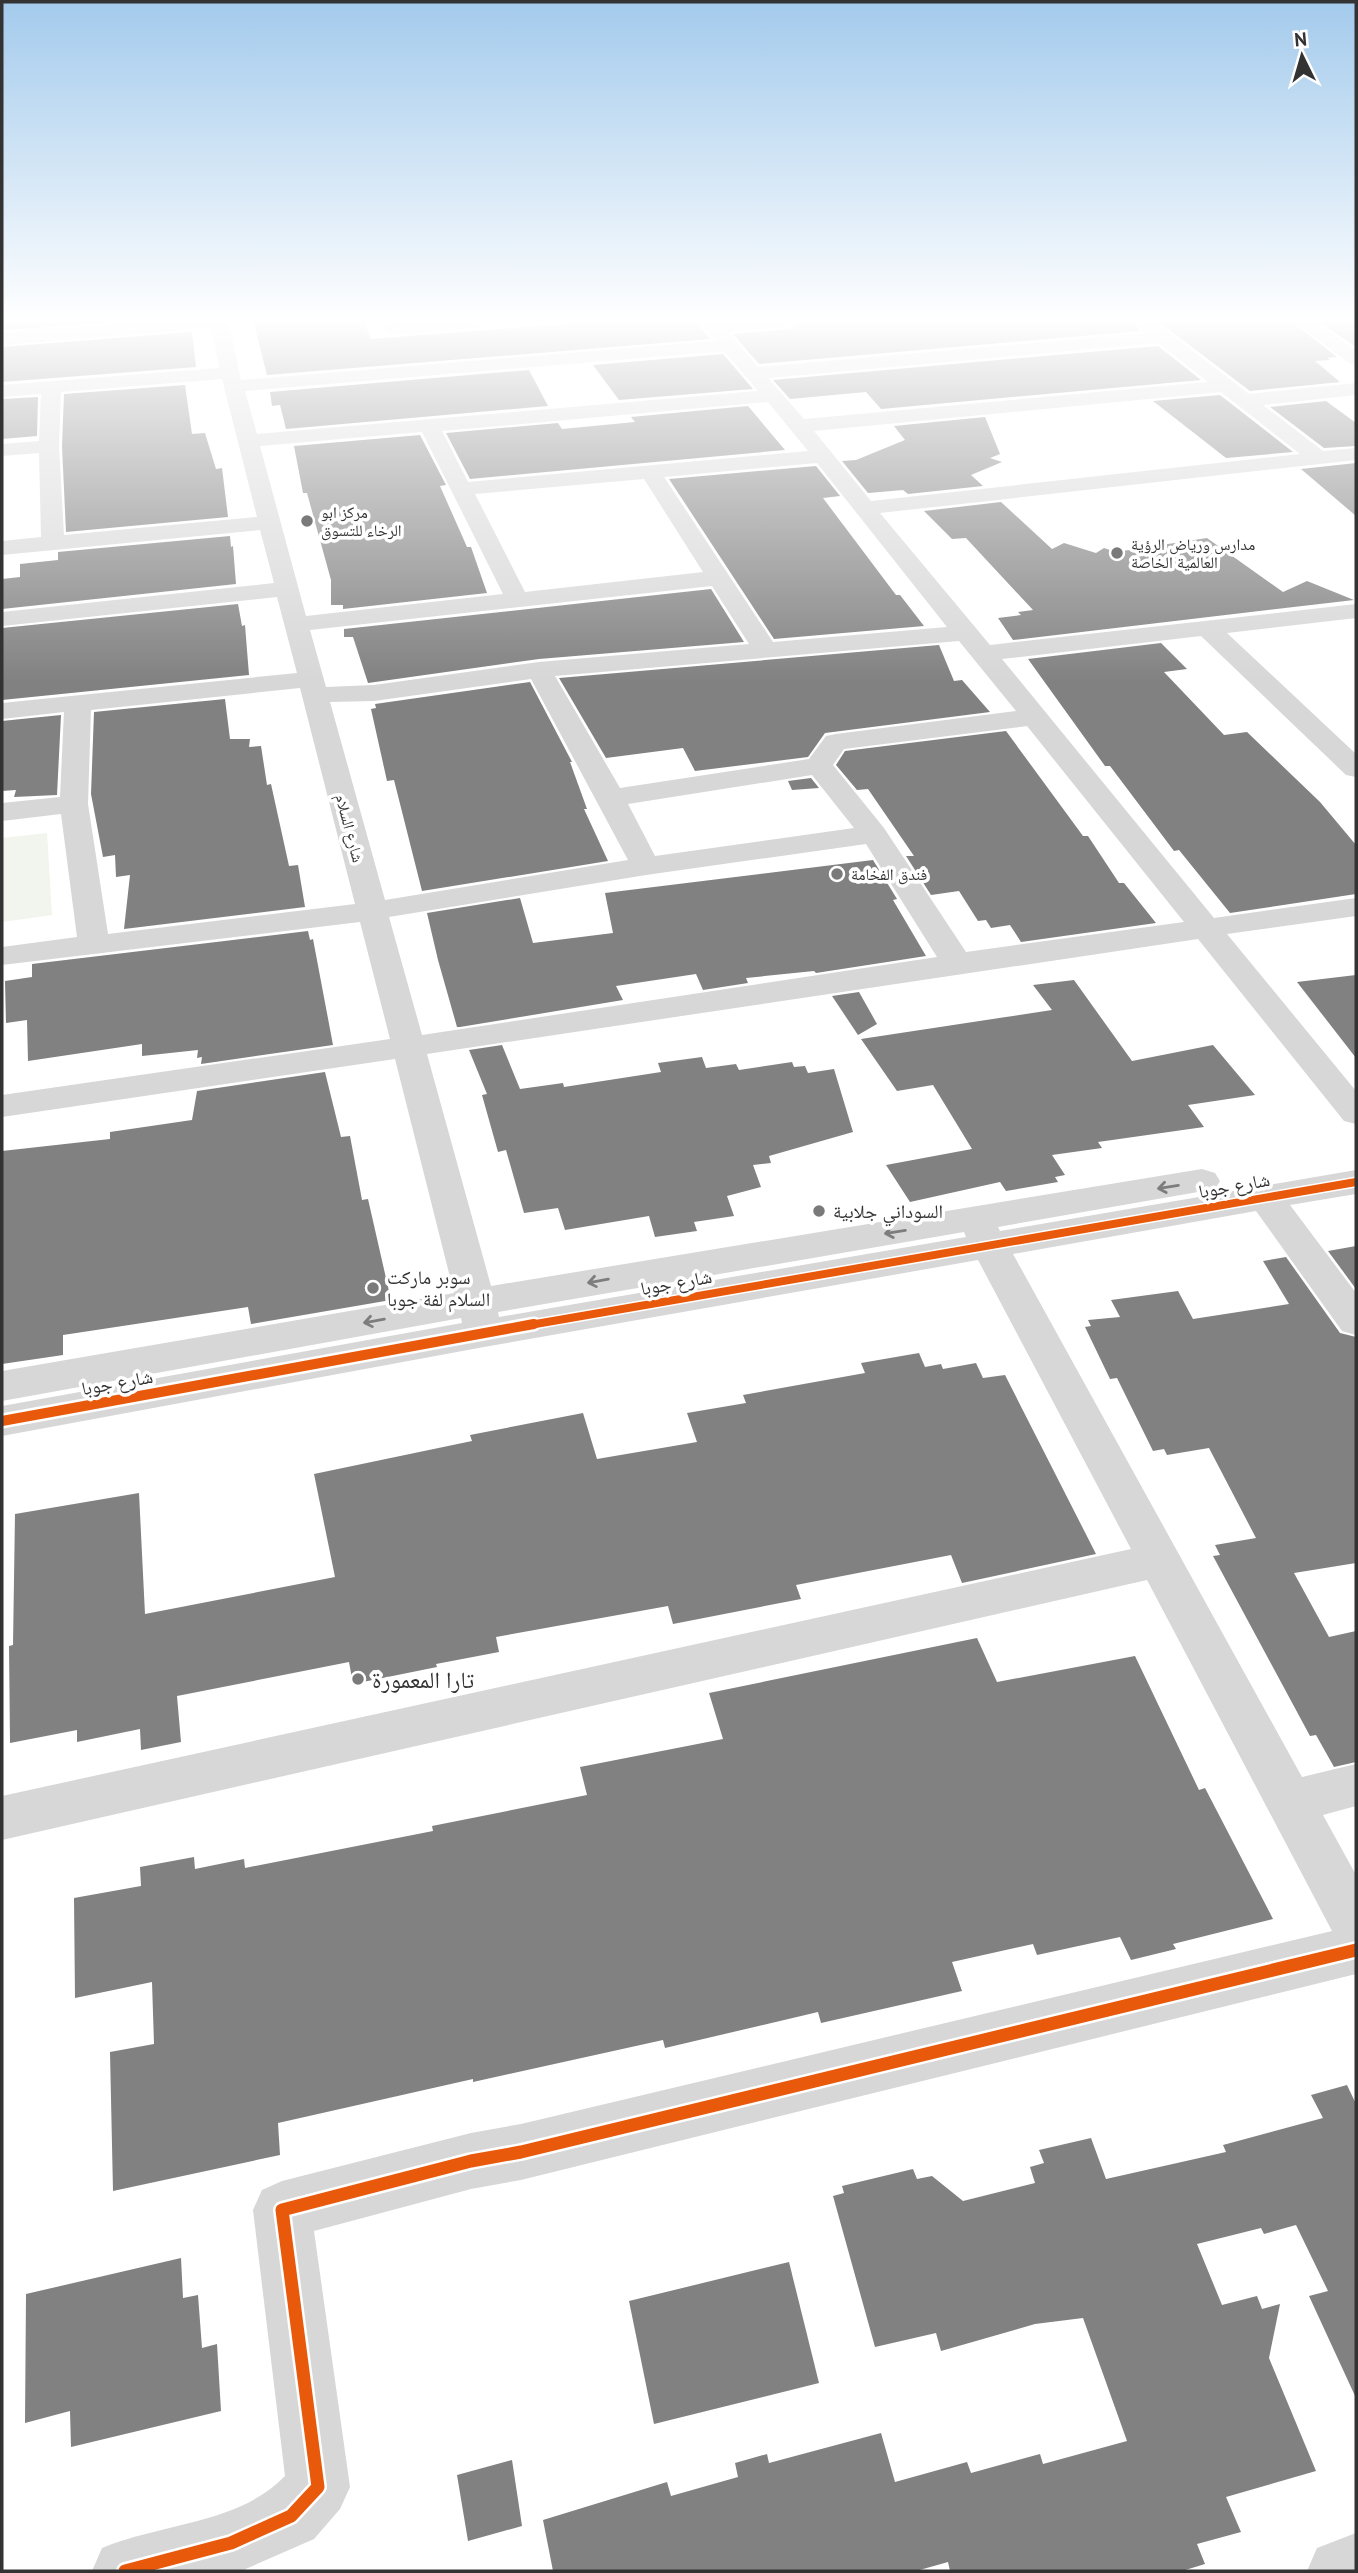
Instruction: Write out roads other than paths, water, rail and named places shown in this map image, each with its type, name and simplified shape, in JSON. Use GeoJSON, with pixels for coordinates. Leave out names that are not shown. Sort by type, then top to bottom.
{"type":"FeatureCollection","features":[{"type":"Feature","properties":{"kind":"street"},"geometry":{"type":"LineString","coordinates":[[49,442],[53,543]]}},
{"type":"Feature","properties":{"kind":"street","name":"شارع السلام"},"geometry":{"type":"LineString","coordinates":[[250,442],[480,1318]]}},
{"type":"Feature","properties":{"kind":"street"},"geometry":{"type":"LineString","coordinates":[[437,442],[517,599]]}},
{"type":"Feature","properties":{"kind":"street"},"geometry":{"type":"LineString","coordinates":[[812,442],[1356,1113]]}},
{"type":"Feature","properties":{"kind":"street"},"geometry":{"type":"LineString","coordinates":[[1297,442],[1318,458]]}},
{"type":"Feature","properties":{"kind":"street"},"geometry":{"type":"LineString","coordinates":[[2,450],[49,446]]}},
{"type":"Feature","properties":{"kind":"street"},"geometry":{"type":"LineString","coordinates":[[865,508],[1356,454]]}},
{"type":"Feature","properties":{"kind":"street"},"geometry":{"type":"LineString","coordinates":[[460,489],[823,456]]}},
{"type":"Feature","properties":{"kind":"street"},"geometry":{"type":"LineString","coordinates":[[650,472],[716,578],[765,649]]}},
{"type":"Feature","properties":{"kind":"street"},"geometry":{"type":"LineString","coordinates":[[2,548],[270,522]]}},
{"type":"Feature","properties":{"kind":"street"},"geometry":{"type":"LineString","coordinates":[[297,624],[716,578]]}},
{"type":"Feature","properties":{"kind":"street"},"geometry":{"type":"LineString","coordinates":[[2,620],[287,589]]}},
{"type":"Feature","properties":{"kind":"street"},"geometry":{"type":"LineString","coordinates":[[984,653],[1356,611]]}},
{"type":"Feature","properties":{"kind":"street"},"geometry":{"type":"LineString","coordinates":[[1208,629],[1356,769]]}},
{"type":"Feature","properties":{"kind":"street"},"geometry":{"type":"LineString","coordinates":[[2,711],[78,703],[313,687],[374,693],[539,670],[965,633]]}},
{"type":"Feature","properties":{"kind":"street"},"geometry":{"type":"LineString","coordinates":[[539,670],[646,866]]}},
{"type":"Feature","properties":{"kind":"street"},"geometry":{"type":"LineString","coordinates":[[78,703],[74,804],[94,945]]}},
{"type":"Feature","properties":{"kind":"street"},"geometry":{"type":"LineString","coordinates":[[820,766],[836,742],[1034,717]]}},
{"type":"Feature","properties":{"kind":"street"},"geometry":{"type":"LineString","coordinates":[[611,798],[820,766]]}},
{"type":"Feature","properties":{"kind":"street"},"geometry":{"type":"LineString","coordinates":[[820,766],[874,834],[957,962]]}},
{"type":"Feature","properties":{"kind":"street"},"geometry":{"type":"LineString","coordinates":[[2,812],[74,804]]}},
{"type":"Feature","properties":{"kind":"street"},"geometry":{"type":"LineString","coordinates":[[2,956],[372,911],[646,866],[874,834]]}},
{"type":"Feature","properties":{"kind":"street"},"geometry":{"type":"LineString","coordinates":[[2,1105],[407,1047],[957,962],[1207,930],[1356,907]]}},
{"type":"Feature","properties":{"kind":"street","name":"شارع جوبا"},"geometry":{"type":"LineString","coordinates":[[2,1386],[480,1318],[982,1232],[1356,1156]]}},
{"type":"Feature","properties":{"kind":"street","name":"شارع جوبا"},"geometry":{"type":"LineString","coordinates":[[982,1232],[1265,1197],[1356,1182]]}},
{"type":"Feature","properties":{"kind":"street"},"geometry":{"type":"LineString","coordinates":[[1265,1197],[1356,1321]]}},
{"type":"Feature","properties":{"kind":"street"},"geometry":{"type":"LineString","coordinates":[[982,1232],[1292,1801],[1356,1925]]}},
{"type":"Feature","properties":{"kind":"street","name":"شارع جوبا"},"geometry":{"type":"LineString","coordinates":[[2,1421],[480,1318]]}},
{"type":"Feature","properties":{"kind":"street"},"geometry":{"type":"LineString","coordinates":[[2,1818],[1160,1560]]}},
{"type":"Feature","properties":{"kind":"street"},"geometry":{"type":"LineString","coordinates":[[1292,1801],[1356,1785]]}},
{"type":"Feature","properties":{"kind":"street"},"geometry":{"type":"LineString","coordinates":[[125,2571],[231,2543],[291,2516],[318,2487],[282,2210],[471,2161],[521,2152],[1356,1950]]}},
{"type":"Feature","properties":{"kind":"street"},"geometry":{"type":"LineString","coordinates":[[1340,2571],[1356,2566]]}},
{"type":"Feature","properties":{"kind":"place","name":"مركز ابو الرخاء للتسوق"},"geometry":{"type":"Point","coordinates":[307,521]}},
{"type":"Feature","properties":{"kind":"place","name":"مدارس ورياض الرؤية العالمية الخاصة"},"geometry":{"type":"Point","coordinates":[1117,553]}},
{"type":"Feature","properties":{"kind":"place","name":"فندق الفخامة"},"geometry":{"type":"Point","coordinates":[837,874]}},
{"type":"Feature","properties":{"kind":"place","name":"السوداني جلابية"},"geometry":{"type":"Point","coordinates":[819,1211]}},
{"type":"Feature","properties":{"kind":"place","name":"سوبر ماركت السلام لفة جوبا"},"geometry":{"type":"Point","coordinates":[373,1288]}},
{"type":"Feature","properties":{"kind":"place","name":"تارا المعمورة"},"geometry":{"type":"Point","coordinates":[358,1679]}}]}
